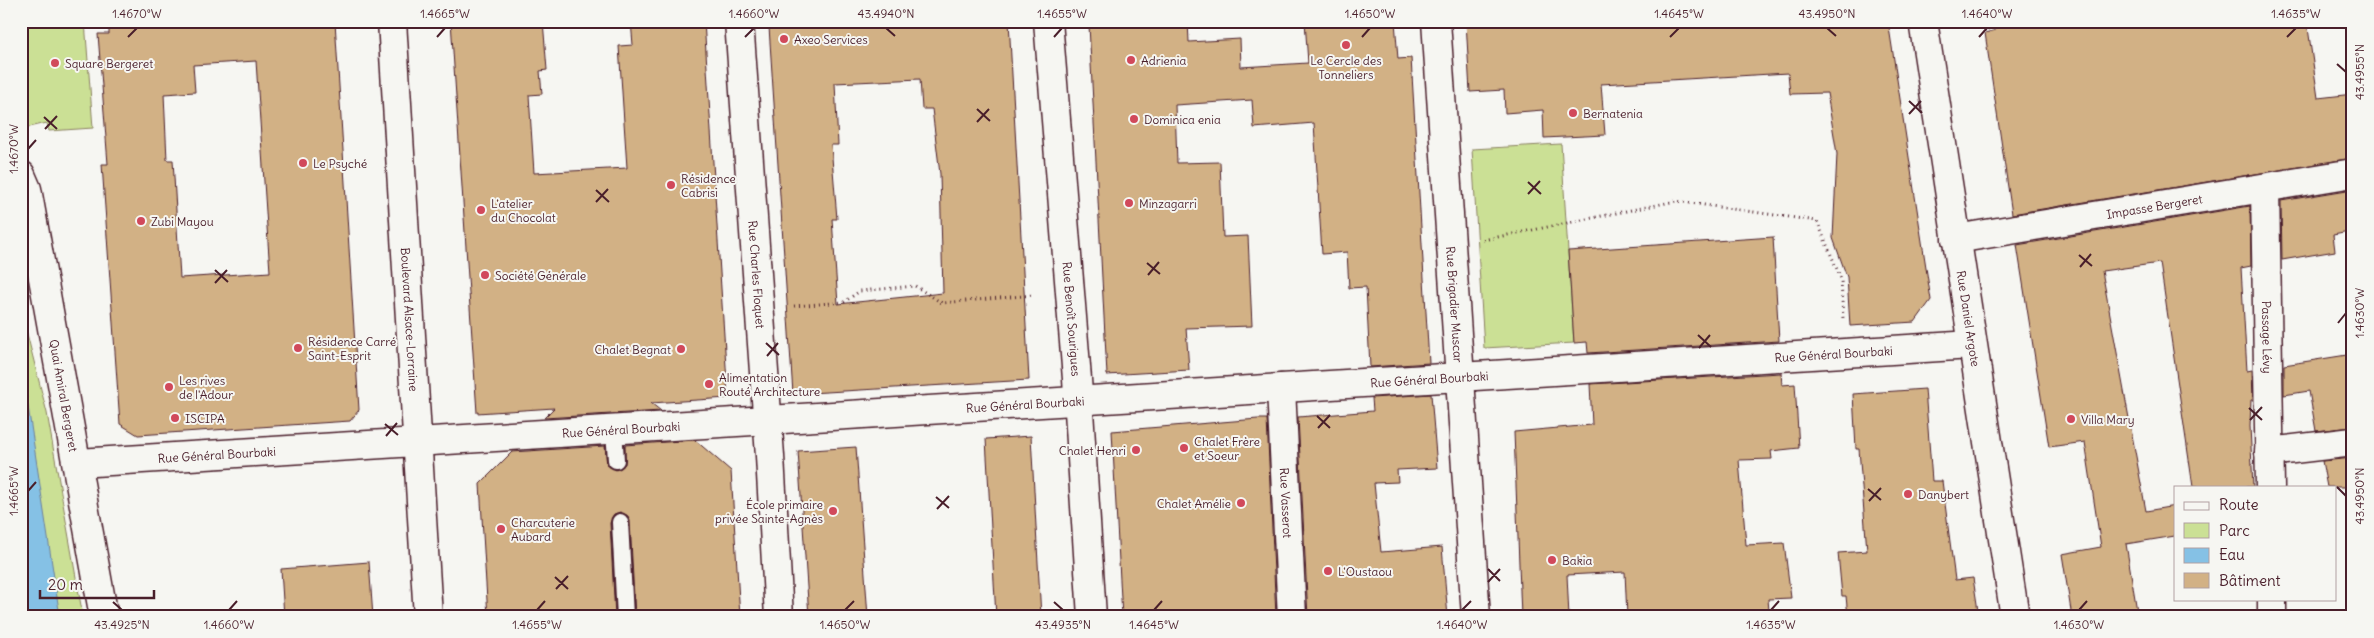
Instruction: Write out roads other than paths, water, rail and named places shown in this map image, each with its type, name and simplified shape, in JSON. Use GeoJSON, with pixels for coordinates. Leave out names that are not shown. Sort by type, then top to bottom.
{"type":"FeatureCollection","features":[{"type":"Feature","properties":{"kind":"street","name":"Boulevard Alsace-Lorraine"},"geometry":{"type":"LineString","coordinates":[[392,21],[428,617]]}},
{"type":"Feature","properties":{"kind":"street","name":"Rue Charles Floquet"},"geometry":{"type":"LineString","coordinates":[[739,21],[768,420],[779,617]]}},
{"type":"Feature","properties":{"kind":"street","name":"Rue Benoît Sourigues"},"geometry":{"type":"LineString","coordinates":[[1048,21],[1078,401],[1092,617]]}},
{"type":"Feature","properties":{"kind":"street","name":"Rue Brigadier Muscar"},"geometry":{"type":"LineString","coordinates":[[1436,21],[1476,617]]}},
{"type":"Feature","properties":{"kind":"street","name":"Rue Daniel Argote"},"geometry":{"type":"LineString","coordinates":[[1923,21],[2015,617]]}},
{"type":"Feature","properties":{"kind":"street","name":"Impasse Bergeret"},"geometry":{"type":"LineString","coordinates":[[1956,239],[2353,173]]}},
{"type":"Feature","properties":{"kind":"street","name":"Quai Amiral Bergeret"},"geometry":{"type":"LineString","coordinates":[[21,175],[27,189],[78,463],[104,617]]}},
{"type":"Feature","properties":{"kind":"street","name":"Passage Lévy"},"geometry":{"type":"LineString","coordinates":[[2264,188],[2270,486]]}},
{"type":"Feature","properties":{"kind":"street","name":"Rue Général Bourbaki"},"geometry":{"type":"LineString","coordinates":[[78,463],[1972,345]]}},
{"type":"Feature","properties":{"kind":"street","name":"Rue Vasserot"},"geometry":{"type":"LineString","coordinates":[[1281,388],[1292,617]]}},
{"type":"Feature","properties":{"kind":"street"},"geometry":{"type":"LineString","coordinates":[[2269,452],[2353,442]]}},
{"type":"Feature","properties":{"kind":"street"},"geometry":{"type":"LineString","coordinates":[[2272,600],[2272,617]]}},
{"type":"Feature","properties":{"kind":"lane"},"geometry":{"type":"LineString","coordinates":[[614,430],[616,460]]}},
{"type":"Feature","properties":{"kind":"lane"},"geometry":{"type":"LineString","coordinates":[[620,522],[625,617]]}},
{"type":"Feature","properties":{"kind":"water"},"geometry":{"type":"Polygon","coordinates":[[[21,360],[60,617],[21,617],[21,360]]]}},
{"type":"Feature","properties":{"kind":"place","name":"Axeo Services"},"geometry":{"type":"Point","coordinates":[784,39]}},
{"type":"Feature","properties":{"kind":"place","name":"Le Cercle des Tonneliers"},"geometry":{"type":"Point","coordinates":[1346,45]}},
{"type":"Feature","properties":{"kind":"place","name":"Adrienia"},"geometry":{"type":"Point","coordinates":[1131,60]}},
{"type":"Feature","properties":{"kind":"place","name":"Square Bergeret"},"geometry":{"type":"Point","coordinates":[55,63]}},
{"type":"Feature","properties":{"kind":"place","name":"Bernatenia"},"geometry":{"type":"Point","coordinates":[1573,113]}},
{"type":"Feature","properties":{"kind":"place","name":"Dominica enia"},"geometry":{"type":"Point","coordinates":[1134,119]}},
{"type":"Feature","properties":{"kind":"place","name":"Le Psyché"},"geometry":{"type":"Point","coordinates":[303,163]}},
{"type":"Feature","properties":{"kind":"place","name":"Résidence Cabrisi"},"geometry":{"type":"Point","coordinates":[671,185]}},
{"type":"Feature","properties":{"kind":"place","name":"Minzagarri"},"geometry":{"type":"Point","coordinates":[1129,203]}},
{"type":"Feature","properties":{"kind":"place","name":"L'atelier du Chocolat"},"geometry":{"type":"Point","coordinates":[481,210]}},
{"type":"Feature","properties":{"kind":"place","name":"Zubi Mayou"},"geometry":{"type":"Point","coordinates":[141,221]}},
{"type":"Feature","properties":{"kind":"place","name":"Société Générale"},"geometry":{"type":"Point","coordinates":[485,275]}},
{"type":"Feature","properties":{"kind":"place","name":"Résidence Carré Saint-Esprit"},"geometry":{"type":"Point","coordinates":[298,348]}},
{"type":"Feature","properties":{"kind":"place","name":"Chalet Begnat"},"geometry":{"type":"Point","coordinates":[681,349]}},
{"type":"Feature","properties":{"kind":"place","name":"Alimentation Routé Architecture"},"geometry":{"type":"Point","coordinates":[709,384]}},
{"type":"Feature","properties":{"kind":"place","name":"Les rives de l'Adour"},"geometry":{"type":"Point","coordinates":[169,387]}},
{"type":"Feature","properties":{"kind":"place","name":"ISCIPA"},"geometry":{"type":"Point","coordinates":[175,418]}},
{"type":"Feature","properties":{"kind":"place","name":"Villa Mary"},"geometry":{"type":"Point","coordinates":[2071,419]}},
{"type":"Feature","properties":{"kind":"place","name":"Chalet Frère et Soeur"},"geometry":{"type":"Point","coordinates":[1184,448]}},
{"type":"Feature","properties":{"kind":"place","name":"Chalet Henri"},"geometry":{"type":"Point","coordinates":[1136,450]}},
{"type":"Feature","properties":{"kind":"place","name":"Danybert"},"geometry":{"type":"Point","coordinates":[1908,494]}},
{"type":"Feature","properties":{"kind":"place","name":"Chalet Amélie"},"geometry":{"type":"Point","coordinates":[1241,503]}},
{"type":"Feature","properties":{"kind":"place","name":"École primaire privée Sainte-Agnès"},"geometry":{"type":"Point","coordinates":[833,511]}},
{"type":"Feature","properties":{"kind":"place","name":"Charcuterie Aubard"},"geometry":{"type":"Point","coordinates":[501,529]}},
{"type":"Feature","properties":{"kind":"place","name":"Bakia"},"geometry":{"type":"Point","coordinates":[1552,560]}},
{"type":"Feature","properties":{"kind":"place","name":"L'Oustaou"},"geometry":{"type":"Point","coordinates":[1328,571]}}]}
